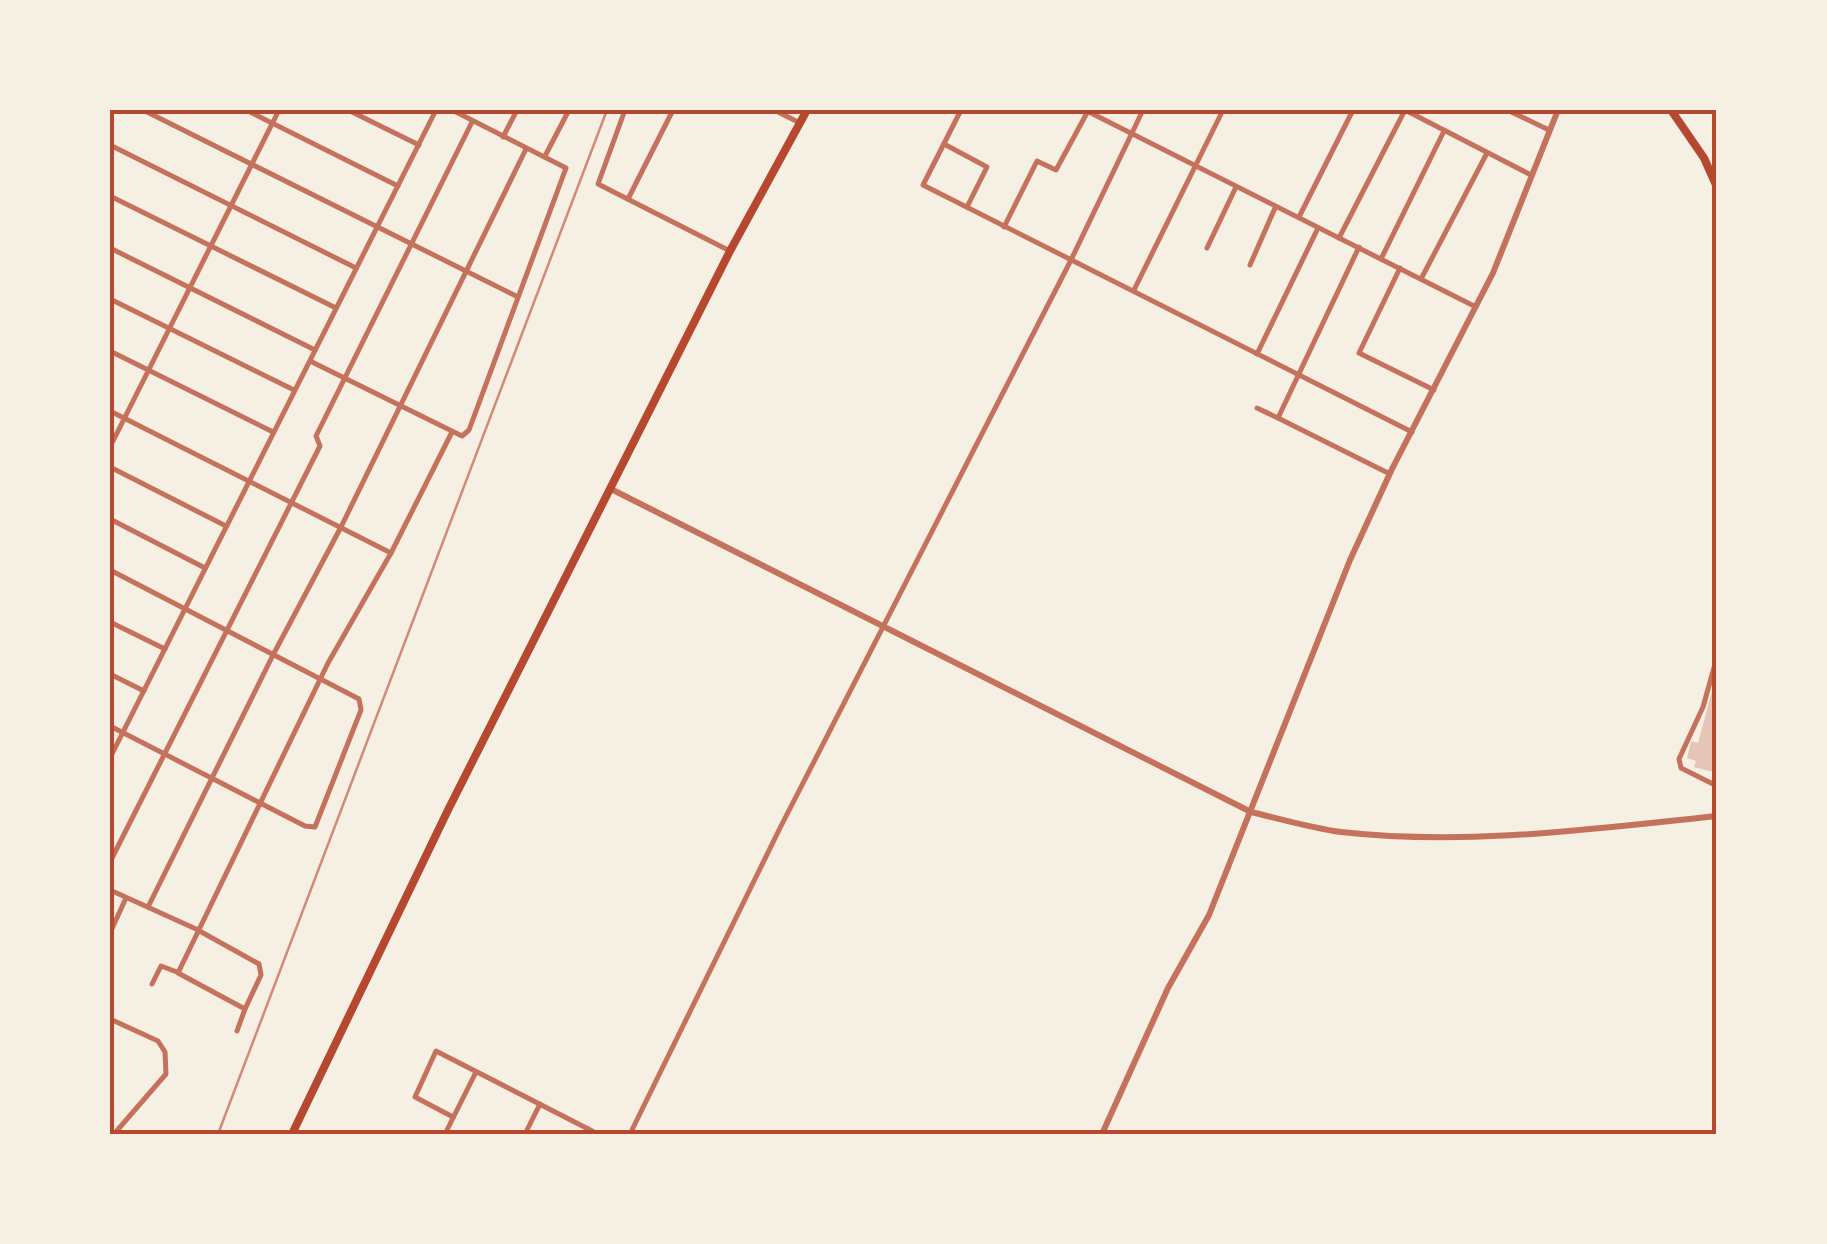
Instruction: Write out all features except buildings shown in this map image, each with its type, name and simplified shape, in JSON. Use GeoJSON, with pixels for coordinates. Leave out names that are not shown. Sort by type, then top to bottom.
{"type":"FeatureCollection","features":[{"type":"Feature","properties":{"kind":"highway"},"geometry":{"type":"LineString","coordinates":[[292,1134],[448,810],[730,250],[806,110]]}},
{"type":"Feature","properties":{"kind":"highway"},"geometry":{"type":"LineString","coordinates":[[1670,110],[1704,158],[1717,187]]}},
{"type":"Feature","properties":{"kind":"street"},"geometry":{"type":"LineString","coordinates":[[142,110],[518,297]]}},
{"type":"Feature","properties":{"kind":"street"},"geometry":{"type":"LineString","coordinates":[[246,110],[398,186]]}},
{"type":"Feature","properties":{"kind":"street"},"geometry":{"type":"LineString","coordinates":[[110,447],[279,110]]}},
{"type":"Feature","properties":{"kind":"street"},"geometry":{"type":"LineString","coordinates":[[348,110],[419,145]]}},
{"type":"Feature","properties":{"kind":"street"},"geometry":{"type":"LineString","coordinates":[[110,758],[436,110]]}},
{"type":"Feature","properties":{"kind":"street"},"geometry":{"type":"LineString","coordinates":[[310,361],[452,432],[462,436],[469,430],[566,168],[472,122],[465,113],[452,110]]}},
{"type":"Feature","properties":{"kind":"street"},"geometry":{"type":"LineString","coordinates":[[503,137],[517,110]]}},
{"type":"Feature","properties":{"kind":"street"},"geometry":{"type":"LineString","coordinates":[[545,158],[569,110]]}},
{"type":"Feature","properties":{"kind":"street"},"geometry":{"type":"LineString","coordinates":[[625,110],[598,184],[730,250]]}},
{"type":"Feature","properties":{"kind":"street"},"geometry":{"type":"LineString","coordinates":[[628,199],[673,110]]}},
{"type":"Feature","properties":{"kind":"street"},"geometry":{"type":"LineString","coordinates":[[774,110],[800,123]]}},
{"type":"Feature","properties":{"kind":"street"},"geometry":{"type":"LineString","coordinates":[[961,110],[924,185],[1412,432]]}},
{"type":"Feature","properties":{"kind":"street"},"geometry":{"type":"LineString","coordinates":[[630,1134],[764,859],[1071,260],[1143,110]]}},
{"type":"Feature","properties":{"kind":"street"},"geometry":{"type":"LineString","coordinates":[[1134,290],[1224,110]]}},
{"type":"Feature","properties":{"kind":"street"},"geometry":{"type":"LineString","coordinates":[[1299,217],[1353,110]]}},
{"type":"Feature","properties":{"kind":"street"},"geometry":{"type":"LineString","coordinates":[[1339,238],[1405,110],[1534,177]]}},
{"type":"Feature","properties":{"kind":"street"},"geometry":{"type":"LineString","coordinates":[[1507,110],[1550,131]]}},
{"type":"Feature","properties":{"kind":"street"},"geometry":{"type":"LineString","coordinates":[[1102,1134],[1168,988],[1209,915],[1252,812],[1307,660],[1390,474],[1476,307],[1534,177],[1558,110]]}},
{"type":"Feature","properties":{"kind":"street"},"geometry":{"type":"LineString","coordinates":[[1004,227],[1037,161],[1056,170],[1086,111],[1476,307]]}},
{"type":"Feature","properties":{"kind":"street"},"geometry":{"type":"LineString","coordinates":[[110,862],[320,446],[316,436],[472,122]]}},
{"type":"Feature","properties":{"kind":"street"},"geometry":{"type":"LineString","coordinates":[[1381,258],[1444,130]]}},
{"type":"Feature","properties":{"kind":"street"},"geometry":{"type":"LineString","coordinates":[[944,144],[987,168],[967,208]]}},
{"type":"Feature","properties":{"kind":"street"},"geometry":{"type":"LineString","coordinates":[[110,145],[356,268]]}},
{"type":"Feature","properties":{"kind":"street"},"geometry":{"type":"LineString","coordinates":[[148,907],[273,655],[342,528],[526,149]]}},
{"type":"Feature","properties":{"kind":"street"},"geometry":{"type":"LineString","coordinates":[[1421,279],[1487,152]]}},
{"type":"Feature","properties":{"kind":"street"},"geometry":{"type":"LineString","coordinates":[[1207,248],[1236,187]]}},
{"type":"Feature","properties":{"kind":"street"},"geometry":{"type":"LineString","coordinates":[[110,196],[336,308]]}},
{"type":"Feature","properties":{"kind":"street"},"geometry":{"type":"LineString","coordinates":[[1250,265],[1276,207]]}},
{"type":"Feature","properties":{"kind":"street"},"geometry":{"type":"LineString","coordinates":[[1258,354],[1318,228]]}},
{"type":"Feature","properties":{"kind":"street"},"geometry":{"type":"LineString","coordinates":[[110,248],[315,350]]}},
{"type":"Feature","properties":{"kind":"street"},"geometry":{"type":"LineString","coordinates":[[1278,418],[1359,248]]}},
{"type":"Feature","properties":{"kind":"street"},"geometry":{"type":"LineString","coordinates":[[1400,268],[1360,353],[1434,390]]}},
{"type":"Feature","properties":{"kind":"street"},"geometry":{"type":"LineString","coordinates":[[110,299],[294,390]]}},
{"type":"Feature","properties":{"kind":"street"},"geometry":{"type":"LineString","coordinates":[[110,352],[274,433]]}},
{"type":"Feature","properties":{"kind":"street"},"geometry":{"type":"LineString","coordinates":[[1256,408],[1390,474]]}},
{"type":"Feature","properties":{"kind":"street"},"geometry":{"type":"LineString","coordinates":[[110,412],[391,552]]}},
{"type":"Feature","properties":{"kind":"street"},"geometry":{"type":"LineString","coordinates":[[178,972],[322,678],[452,432]]}},
{"type":"Feature","properties":{"kind":"street"},"geometry":{"type":"LineString","coordinates":[[110,467],[226,526]]}},
{"type":"Feature","properties":{"kind":"street"},"geometry":{"type":"LineString","coordinates":[[611,489],[1252,812],[1341,832],[1436,838],[1618,827],[1717,816]]}},
{"type":"Feature","properties":{"kind":"street"},"geometry":{"type":"LineString","coordinates":[[110,519],[206,568]]}},
{"type":"Feature","properties":{"kind":"street"},"geometry":{"type":"LineString","coordinates":[[110,570],[322,678],[358,700],[361,710],[314,827],[305,826],[110,726]]}},
{"type":"Feature","properties":{"kind":"street"},"geometry":{"type":"LineString","coordinates":[[110,622],[166,649]]}},
{"type":"Feature","properties":{"kind":"street"},"geometry":{"type":"LineString","coordinates":[[1717,657],[1703,707],[1680,751],[1679,764],[1717,786]]}},
{"type":"Feature","properties":{"kind":"street"},"geometry":{"type":"LineString","coordinates":[[110,674],[144,691]]}},
{"type":"Feature","properties":{"kind":"street"},"geometry":{"type":"LineString","coordinates":[[110,890],[259,964],[261,975],[237,1031]]}},
{"type":"Feature","properties":{"kind":"street"},"geometry":{"type":"LineString","coordinates":[[110,933],[126,898]]}},
{"type":"Feature","properties":{"kind":"street"},"geometry":{"type":"LineString","coordinates":[[152,984],[161,966],[245,1009]]}},
{"type":"Feature","properties":{"kind":"street"},"geometry":{"type":"LineString","coordinates":[[110,1020],[158,1041],[167,1062],[166,1074],[114,1134]]}},
{"type":"Feature","properties":{"kind":"street"},"geometry":{"type":"LineString","coordinates":[[453,1117],[414,1097],[436,1051],[598,1134]]}},
{"type":"Feature","properties":{"kind":"street"},"geometry":{"type":"LineString","coordinates":[[445,1134],[476,1072]]}},
{"type":"Feature","properties":{"kind":"street"},"geometry":{"type":"LineString","coordinates":[[525,1134],[540,1104]]}},
{"type":"Feature","properties":{"kind":"street"},"geometry":{"type":"LineString","coordinates":[[576,1134],[580,1125]]}},
{"type":"Feature","properties":{"kind":"railway"},"geometry":{"type":"LineString","coordinates":[[218,1134],[607,110]]}}]}
